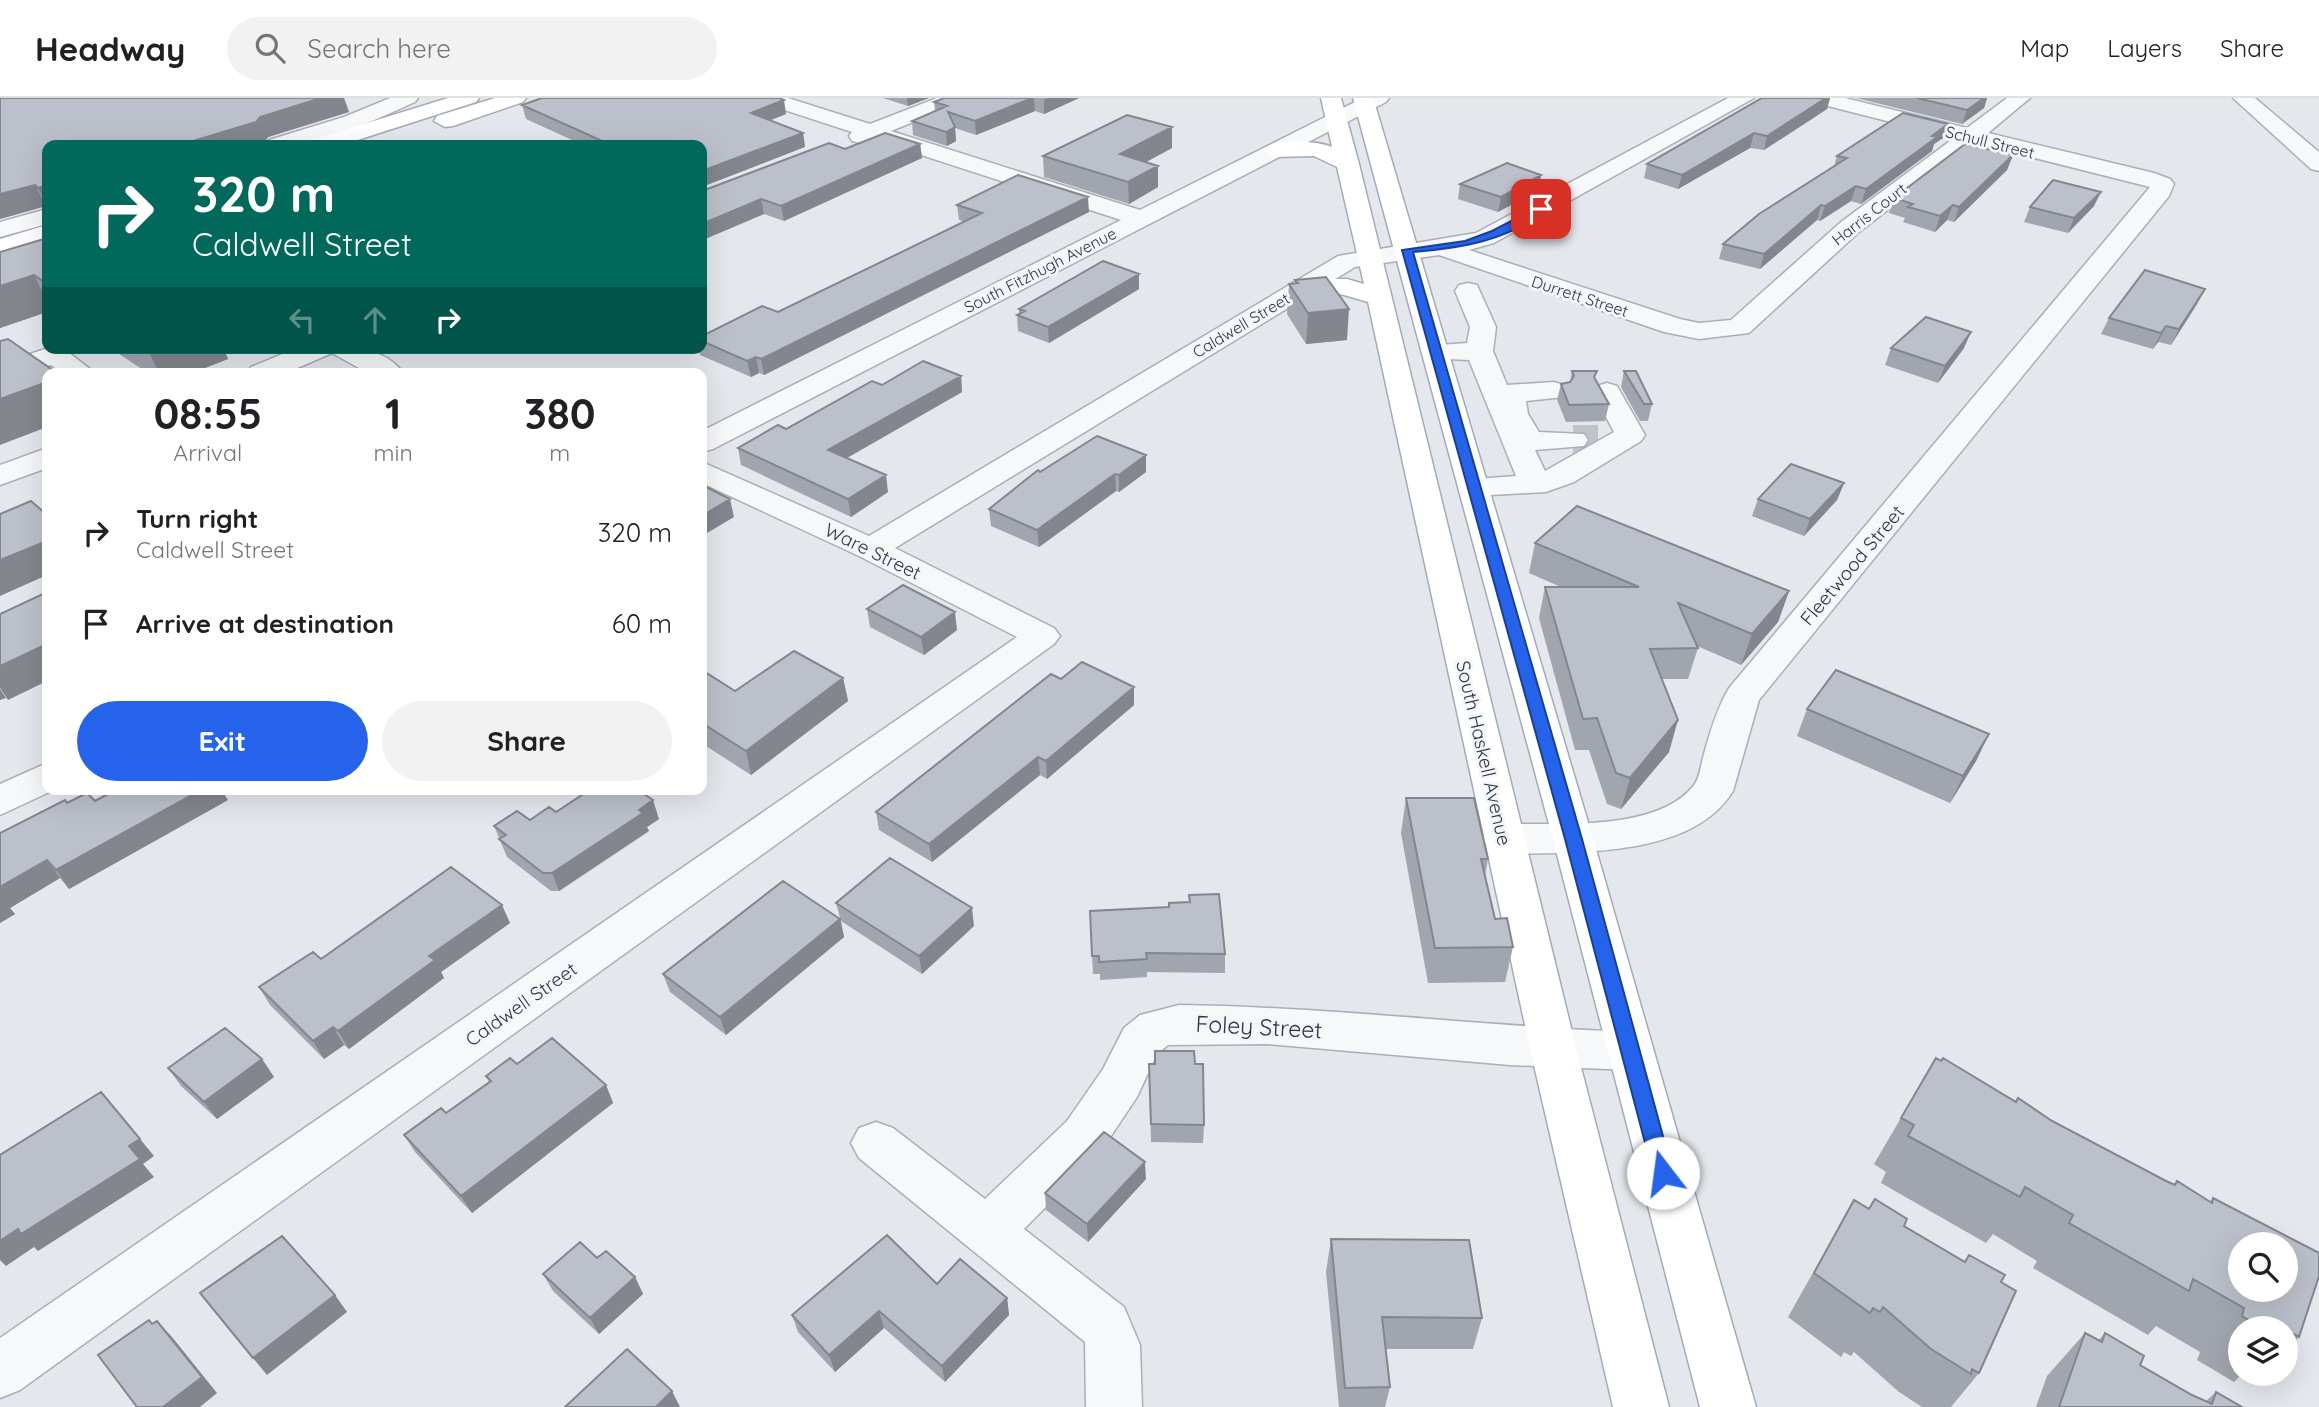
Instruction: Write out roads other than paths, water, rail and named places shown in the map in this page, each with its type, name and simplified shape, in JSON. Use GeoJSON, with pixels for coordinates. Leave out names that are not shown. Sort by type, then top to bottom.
{"type":"FeatureCollection","features":[{"type":"Feature","properties":{"kind":"main road"},"geometry":{"type":"LineString","coordinates":[[335,140],[469,98]]}},
{"type":"Feature","properties":{"kind":"main road"},"geometry":{"type":"LineString","coordinates":[[377,140],[412,115],[516,98]]}},
{"type":"Feature","properties":{"kind":"main road"},"geometry":{"type":"LineString","coordinates":[[1369,100],[1407,250],[1573,839],[1728,1407]]}},
{"type":"Feature","properties":{"kind":"main road","name":"South Haskell Avenue"},"geometry":{"type":"LineString","coordinates":[[1334,109],[1380,297],[1503,839],[1641,1407]]}},
{"type":"Feature","properties":{"kind":"main road"},"geometry":{"type":"LineString","coordinates":[[1274,150],[1318,149],[1348,164]]}},
{"type":"Feature","properties":{"kind":"main road"},"geometry":{"type":"LineString","coordinates":[[0,247],[42,234]]}},
{"type":"Feature","properties":{"kind":"main road"},"geometry":{"type":"LineString","coordinates":[[0,265],[42,252]]}},
{"type":"Feature","properties":{"kind":"main road"},"geometry":{"type":"LineString","coordinates":[[1310,284],[1347,287],[1380,297]]}},
{"type":"Feature","properties":{"kind":"street"},"geometry":{"type":"LineString","coordinates":[[767,98],[1139,218]]}},
{"type":"Feature","properties":{"kind":"street"},"geometry":{"type":"LineString","coordinates":[[844,142],[955,98]]}},
{"type":"Feature","properties":{"kind":"street","name":"Caldwell Street"},"geometry":{"type":"LineString","coordinates":[[871,549],[1347,261],[1370,255],[1466,244],[1496,233],[1744,98]]}},
{"type":"Feature","properties":{"kind":"street","name":"Schull Street"},"geometry":{"type":"LineString","coordinates":[[1819,98],[2162,184]]}},
{"type":"Feature","properties":{"kind":"street","name":"Harris Court"},"geometry":{"type":"LineString","coordinates":[[1721,331],[1739,327],[1841,235],[2020,98]]}},
{"type":"Feature","properties":{"kind":"street"},"geometry":{"type":"LineString","coordinates":[[2243,98],[2319,164]]}},
{"type":"Feature","properties":{"kind":"street","name":"South Fitzhugh Avenue"},"geometry":{"type":"LineString","coordinates":[[707,440],[1274,150],[1334,109],[1369,100]]}},
{"type":"Feature","properties":{"kind":"street"},"geometry":{"type":"LineString","coordinates":[[292,140],[379,111],[412,115]]}},
{"type":"Feature","properties":{"kind":"street","name":"Fleetwood Street"},"geometry":{"type":"LineString","coordinates":[[1503,839],[1573,839],[1637,831],[1680,818],[1713,791],[1727,737],[1742,697],[2161,191],[2162,184]]}},
{"type":"Feature","properties":{"kind":"street"},"geometry":{"type":"LineString","coordinates":[[0,230],[42,217]]}},
{"type":"Feature","properties":{"kind":"street","name":"Durrett Street"},"geometry":{"type":"LineString","coordinates":[[1443,248],[1482,264],[1674,326],[1721,331]]}},
{"type":"Feature","properties":{"kind":"street"},"geometry":{"type":"LineString","coordinates":[[1468,291],[1483,327],[1479,351],[1506,408],[1535,485]]}},
{"type":"Feature","properties":{"kind":"street"},"geometry":{"type":"LineString","coordinates":[[1436,352],[1479,351]]}},
{"type":"Feature","properties":{"kind":"street"},"geometry":{"type":"LineString","coordinates":[[273,368],[307,354]]}},
{"type":"Feature","properties":{"kind":"street"},"geometry":{"type":"LineString","coordinates":[[353,354],[380,368]]}},
{"type":"Feature","properties":{"kind":"street"},"geometry":{"type":"LineString","coordinates":[[0,373],[54,355],[74,368]]}},
{"type":"Feature","properties":{"kind":"street"},"geometry":{"type":"LineString","coordinates":[[1449,400],[1506,408],[1517,402],[1582,413],[1630,435],[1563,475],[1535,485],[1474,487]]}},
{"type":"Feature","properties":{"kind":"street"},"geometry":{"type":"LineString","coordinates":[[1506,408],[1530,441],[1582,413]]}},
{"type":"Feature","properties":{"kind":"street"},"geometry":{"type":"LineString","coordinates":[[0,476],[42,459]]}},
{"type":"Feature","properties":{"kind":"street","name":"Ware Street"},"geometry":{"type":"LineString","coordinates":[[707,473],[871,549],[1042,636]]}},
{"type":"Feature","properties":{"kind":"street","name":"Caldwell Street"},"geometry":{"type":"LineString","coordinates":[[0,1371],[1042,636]]}},
{"type":"Feature","properties":{"kind":"street"},"geometry":{"type":"LineString","coordinates":[[0,801],[42,780]]}},
{"type":"Feature","properties":{"kind":"street","name":"Foley Street"},"geometry":{"type":"LineString","coordinates":[[986,1232],[1084,1136],[1120,1083],[1140,1041],[1156,1028],[1179,1024],[1268,1025],[1553,1048],[1630,1051]]}},
{"type":"Feature","properties":{"kind":"street"},"geometry":{"type":"LineString","coordinates":[[876,1143],[1105,1325],[1113,1345],[1114,1407]]}},
{"type":"Feature","properties":{"kind":"tunnel"},"geometry":{"type":"LineString","coordinates":[[1573,440],[1598,440]]}}]}
